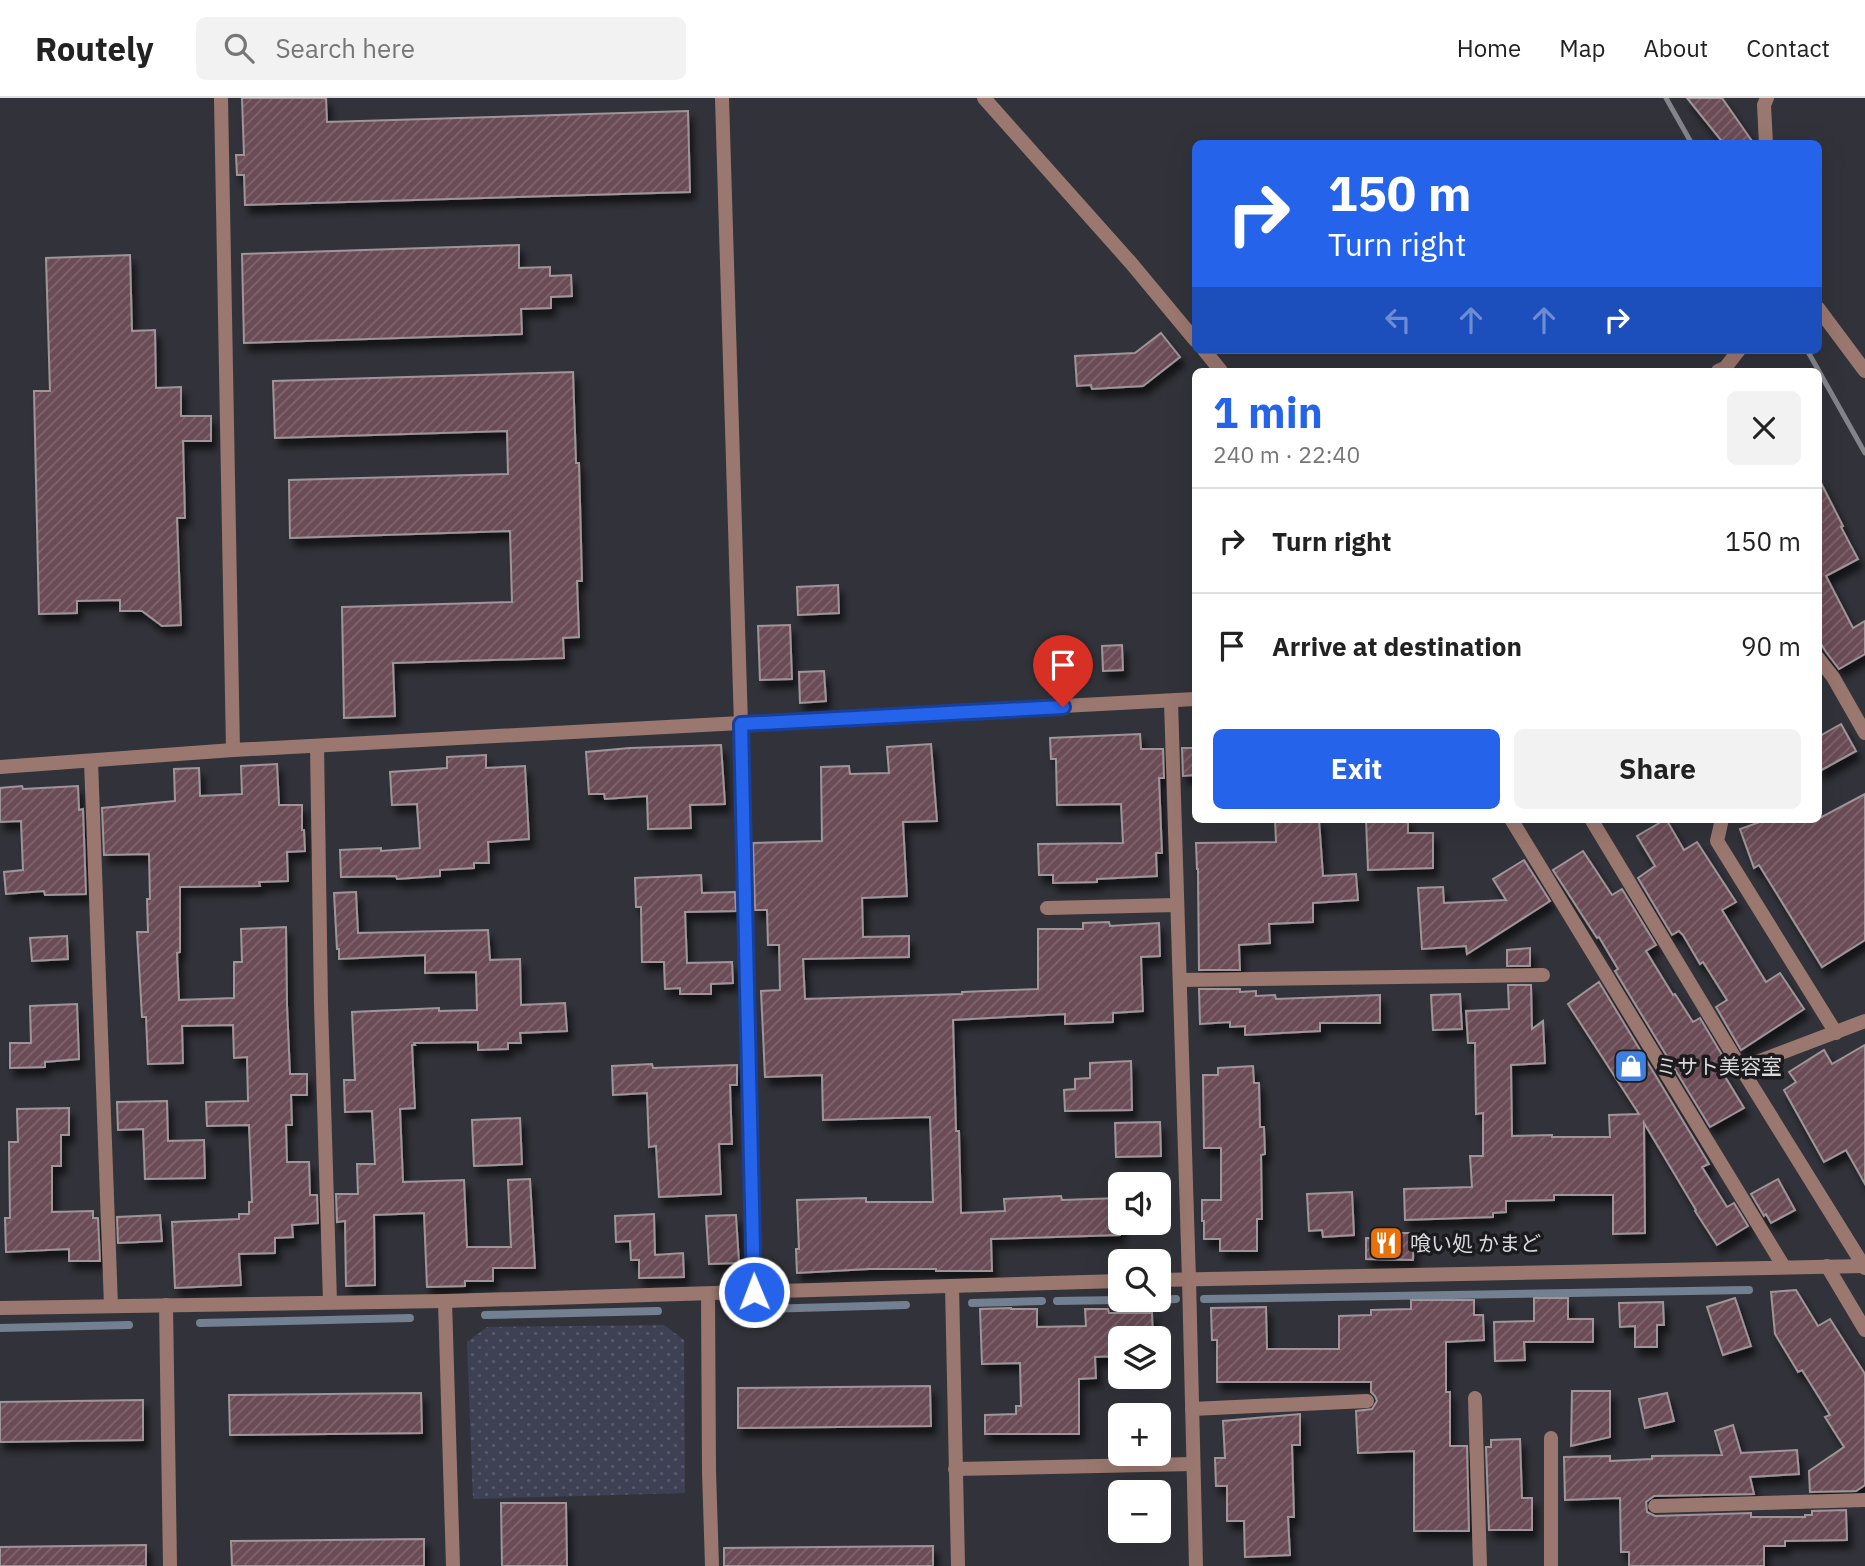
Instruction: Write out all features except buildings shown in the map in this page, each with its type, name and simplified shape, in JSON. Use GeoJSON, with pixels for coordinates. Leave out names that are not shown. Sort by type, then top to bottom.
{"type":"FeatureCollection","features":[{"type":"Feature","properties":{"kind":"street"},"geometry":{"type":"LineString","coordinates":[[221,98],[233,750]]}},
{"type":"Feature","properties":{"kind":"street"},"geometry":{"type":"LineString","coordinates":[[722,98],[741,724],[754,1292]]}},
{"type":"Feature","properties":{"kind":"street"},"geometry":{"type":"LineString","coordinates":[[984,98],[1131,263],[1192,336]]}},
{"type":"Feature","properties":{"kind":"street"},"geometry":{"type":"LineString","coordinates":[[1766,140],[1764,105],[1767,98]]}},
{"type":"Feature","properties":{"kind":"street"},"geometry":{"type":"LineString","coordinates":[[1822,313],[1865,372]]}},
{"type":"Feature","properties":{"kind":"street"},"geometry":{"type":"LineString","coordinates":[[1207,354],[1219,368]]}},
{"type":"Feature","properties":{"kind":"street"},"geometry":{"type":"LineString","coordinates":[[1725,368],[1736,354]]}},
{"type":"Feature","properties":{"kind":"street"},"geometry":{"type":"LineString","coordinates":[[1822,662],[1865,733]]}},
{"type":"Feature","properties":{"kind":"street"},"geometry":{"type":"LineString","coordinates":[[0,767],[233,750],[1192,699]]}},
{"type":"Feature","properties":{"kind":"street"},"geometry":{"type":"LineString","coordinates":[[1171,701],[1196,1566]]}},
{"type":"Feature","properties":{"kind":"street"},"geometry":{"type":"LineString","coordinates":[[317,746],[330,1302]]}},
{"type":"Feature","properties":{"kind":"street"},"geometry":{"type":"LineString","coordinates":[[91,761],[111,1306]]}},
{"type":"Feature","properties":{"kind":"street"},"geometry":{"type":"LineString","coordinates":[[1513,823],[1784,1267]]}},
{"type":"Feature","properties":{"kind":"street"},"geometry":{"type":"LineString","coordinates":[[1593,823],[1864,1267]]}},
{"type":"Feature","properties":{"kind":"street"},"geometry":{"type":"LineString","coordinates":[[1720,823],[1717,841],[1836,1033]]}},
{"type":"Feature","properties":{"kind":"street"},"geometry":{"type":"LineString","coordinates":[[1047,908],[1177,905]]}},
{"type":"Feature","properties":{"kind":"street"},"geometry":{"type":"LineString","coordinates":[[1180,980],[1543,975]]}},
{"type":"Feature","properties":{"kind":"street"},"geometry":{"type":"LineString","coordinates":[[1741,1068],[1865,1021]]}},
{"type":"Feature","properties":{"kind":"street"},"geometry":{"type":"LineString","coordinates":[[1827,1266],[1865,1330]]}},
{"type":"Feature","properties":{"kind":"street"},"geometry":{"type":"LineString","coordinates":[[1171,1280],[1864,1267]]}},
{"type":"Feature","properties":{"kind":"street"},"geometry":{"type":"LineString","coordinates":[[0,1308],[444,1301],[1108,1281]]}},
{"type":"Feature","properties":{"kind":"street"},"geometry":{"type":"LineString","coordinates":[[952,1286],[958,1566]]}},
{"type":"Feature","properties":{"kind":"street"},"geometry":{"type":"LineString","coordinates":[[708,1294],[712,1566]]}},
{"type":"Feature","properties":{"kind":"street"},"geometry":{"type":"LineString","coordinates":[[444,1301],[453,1566]]}},
{"type":"Feature","properties":{"kind":"street"},"geometry":{"type":"LineString","coordinates":[[166,1306],[170,1566]]}},
{"type":"Feature","properties":{"kind":"street"},"geometry":{"type":"LineString","coordinates":[[1475,1398],[1480,1566]]}},
{"type":"Feature","properties":{"kind":"street"},"geometry":{"type":"LineString","coordinates":[[1192,1409],[1367,1401]]}},
{"type":"Feature","properties":{"kind":"street"},"geometry":{"type":"LineString","coordinates":[[1551,1438],[1551,1566]]}},
{"type":"Feature","properties":{"kind":"street"},"geometry":{"type":"LineString","coordinates":[[955,1469],[1193,1464]]}},
{"type":"Feature","properties":{"kind":"street"},"geometry":{"type":"LineString","coordinates":[[1655,1506],[1865,1500]]}},
{"type":"Feature","properties":{"kind":"shaded area"},"geometry":{"type":"Polygon","coordinates":[[[664,1325],[684,1340],[685,1493],[473,1499],[467,1342],[487,1327],[664,1325]]]}},
{"type":"Feature","properties":{"kind":"waterway"},"geometry":{"type":"LineString","coordinates":[[1204,1299],[1749,1290]]}},
{"type":"Feature","properties":{"kind":"waterway"},"geometry":{"type":"LineString","coordinates":[[1171,1299],[1176,1299]]}},
{"type":"Feature","properties":{"kind":"waterway"},"geometry":{"type":"LineString","coordinates":[[1057,1301],[1108,1300]]}},
{"type":"Feature","properties":{"kind":"waterway"},"geometry":{"type":"LineString","coordinates":[[972,1303],[1042,1301]]}},
{"type":"Feature","properties":{"kind":"waterway"},"geometry":{"type":"LineString","coordinates":[[758,1309],[906,1305]]}},
{"type":"Feature","properties":{"kind":"waterway"},"geometry":{"type":"LineString","coordinates":[[485,1315],[658,1311]]}},
{"type":"Feature","properties":{"kind":"waterway"},"geometry":{"type":"LineString","coordinates":[[200,1323],[410,1318]]}},
{"type":"Feature","properties":{"kind":"waterway"},"geometry":{"type":"LineString","coordinates":[[0,1328],[129,1325]]}},
{"type":"Feature","properties":{"kind":"railway"},"geometry":{"type":"LineString","coordinates":[[1666,98],[1690,140]]}},
{"type":"Feature","properties":{"kind":"railway"},"geometry":{"type":"LineString","coordinates":[[1809,354],[1817,368]]}},
{"type":"Feature","properties":{"kind":"railway"},"geometry":{"type":"LineString","coordinates":[[1822,377],[1865,453]]}},
{"type":"Feature","properties":{"kind":"place","name":"ミサト美容室"},"geometry":{"type":"Point","coordinates":[1631,1066]}},
{"type":"Feature","properties":{"kind":"place","name":"喰い処 かまど"},"geometry":{"type":"Point","coordinates":[1386,1243]}},
{"type":"Feature","properties":{"kind":"route"},"geometry":{"type":"LineString","coordinates":[[754,1292],[741,724],[1063,707]]}}]}
